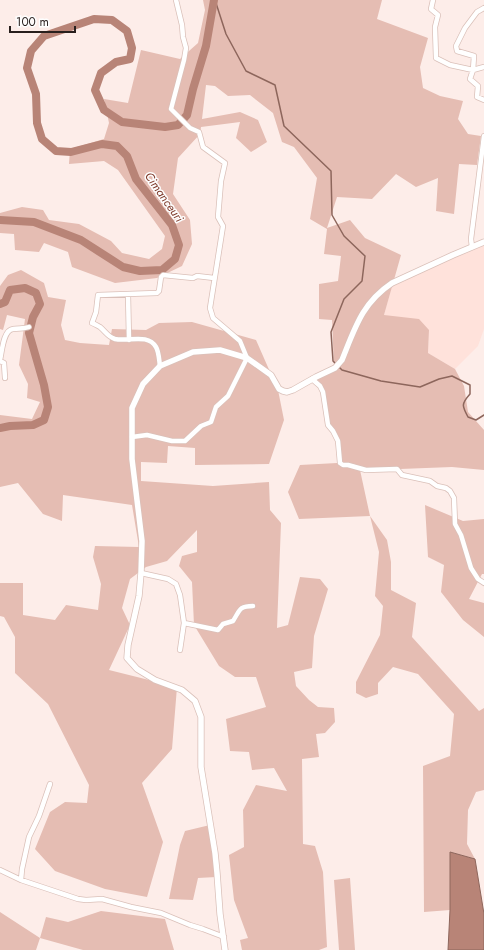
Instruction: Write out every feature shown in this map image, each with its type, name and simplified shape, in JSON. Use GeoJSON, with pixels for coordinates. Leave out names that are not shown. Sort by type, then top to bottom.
{"type":"FeatureCollection","features":[{"type":"Feature","properties":{"kind":"street"},"geometry":{"type":"LineString","coordinates":[[132,437],[147,435],[172,441],[185,441],[201,426],[212,422],[216,407],[228,396],[247,358],[240,341],[213,318],[210,308],[223,226],[218,217],[221,181],[225,163],[203,147],[199,132],[190,128],[172,109],[186,48],[176,0]]}},
{"type":"Feature","properties":{"kind":"street"},"geometry":{"type":"LineString","coordinates":[[433,0],[431,9],[438,15],[435,27],[436,58],[450,65],[473,70],[484,67]]}},
{"type":"Feature","properties":{"kind":"street"},"geometry":{"type":"LineString","coordinates":[[484,8],[477,12],[465,28],[456,46],[457,51],[474,56],[473,70],[470,79],[478,86],[477,97],[484,100]]}},
{"type":"Feature","properties":{"kind":"street"},"geometry":{"type":"LineString","coordinates":[[472,247],[471,239],[484,136]]}},
{"type":"Feature","properties":{"kind":"street"},"geometry":{"type":"LineString","coordinates":[[225,950],[220,914],[215,853],[201,767],[201,716],[195,701],[182,690],[155,680],[137,669],[127,658],[128,645],[139,596],[142,541],[132,459],[132,408],[143,384],[160,366],[192,352],[220,350],[247,358],[271,375],[279,389],[287,392],[293,390],[337,365],[342,360],[356,324],[377,294],[392,283],[484,242]]}},
{"type":"Feature","properties":{"kind":"street"},"geometry":{"type":"LineString","coordinates":[[160,366],[157,348],[151,341],[142,339],[117,339],[109,337],[100,328],[92,323],[96,312],[98,295],[157,293],[159,291],[161,277],[163,275],[193,278],[197,276],[214,278]]}},
{"type":"Feature","properties":{"kind":"street"},"geometry":{"type":"LineString","coordinates":[[128,294],[130,340]]}},
{"type":"Feature","properties":{"kind":"street"},"geometry":{"type":"LineString","coordinates":[[5,378],[4,363],[0,361],[1,345],[6,334],[10,329],[26,328],[29,326]]}},
{"type":"Feature","properties":{"kind":"street"},"geometry":{"type":"LineString","coordinates":[[312,379],[320,386],[328,425],[338,441],[340,463],[366,470],[397,470],[402,475],[430,481],[437,486],[446,488],[454,498],[455,524],[461,535],[471,568],[478,579],[484,583]]}},
{"type":"Feature","properties":{"kind":"street"},"geometry":{"type":"LineString","coordinates":[[141,573],[168,579],[176,584],[180,595],[184,623],[180,650]]}},
{"type":"Feature","properties":{"kind":"street"},"geometry":{"type":"LineString","coordinates":[[184,623],[218,630],[224,624],[233,621],[241,608],[244,606],[253,606]]}},
{"type":"Feature","properties":{"kind":"street"},"geometry":{"type":"LineString","coordinates":[[21,880],[22,869],[30,837],[50,784]]}},
{"type":"Feature","properties":{"kind":"street"},"geometry":{"type":"LineString","coordinates":[[0,870],[21,880],[78,899],[102,899],[161,913],[224,937]]}},
{"type":"Feature","properties":{"kind":"shaded area"},"geometry":{"type":"Polygon","coordinates":[[[203,0],[382,0],[377,19],[428,38],[420,67],[423,88],[440,96],[463,101],[458,119],[468,134],[481,136],[477,165],[459,164],[454,214],[436,211],[438,178],[416,187],[396,174],[372,199],[337,197],[327,228],[350,220],[365,238],[401,255],[384,315],[419,319],[429,330],[428,353],[455,369],[464,386],[468,412],[484,430],[484,470],[452,467],[360,470],[370,516],[299,519],[288,492],[300,465],[337,463],[338,440],[326,422],[321,391],[311,380],[334,367],[332,320],[319,319],[319,284],[338,281],[341,256],[324,254],[327,229],[310,219],[317,178],[294,147],[282,142],[273,113],[250,95],[228,96],[215,86],[206,85],[202,119],[240,112],[258,120],[267,142],[251,152],[236,138],[240,122],[201,127],[200,134],[178,158],[173,194],[190,220],[192,244],[182,266],[157,278],[115,283],[72,267],[68,252],[44,243],[39,252],[15,250],[14,234],[0,233],[0,213],[22,207],[43,210],[49,220],[79,224],[111,241],[122,253],[149,259],[162,249],[165,236],[118,170],[104,161],[69,164],[70,149],[104,139],[109,123],[104,99],[128,103],[141,50],[180,59],[198,43],[205,10],[203,0]]]}},
{"type":"Feature","properties":{"kind":"shaded area"},"geometry":{"type":"Polygon","coordinates":[[[484,244],[484,329],[478,346],[455,369],[428,353],[429,330],[384,315],[394,279],[484,244]]]}},
{"type":"Feature","properties":{"kind":"shaded area"},"geometry":{"type":"Polygon","coordinates":[[[21,270],[44,283],[48,297],[66,300],[61,325],[65,340],[80,343],[109,345],[112,329],[146,330],[159,323],[192,322],[256,340],[278,390],[284,420],[269,464],[195,465],[195,448],[168,446],[167,463],[141,462],[141,481],[213,486],[269,482],[270,510],[281,523],[277,628],[288,625],[300,577],[320,579],[328,589],[314,636],[312,668],[294,672],[296,686],[309,700],[318,707],[334,708],[335,722],[325,733],[316,734],[319,757],[302,759],[303,844],[315,846],[323,872],[327,947],[319,950],[242,950],[240,940],[248,938],[234,900],[229,855],[244,847],[243,810],[256,785],[287,791],[274,768],[252,770],[249,752],[230,751],[226,719],[266,707],[256,677],[235,677],[219,666],[194,625],[192,582],[179,566],[182,556],[197,552],[197,530],[167,561],[146,567],[130,579],[122,608],[130,625],[109,670],[177,687],[172,749],[142,783],[163,842],[147,897],[105,889],[55,871],[35,849],[50,812],[65,802],[87,803],[89,785],[48,704],[15,673],[15,637],[4,617],[0,616],[0,583],[23,583],[23,615],[55,620],[66,605],[98,610],[101,584],[93,557],[95,546],[139,547],[132,505],[63,495],[62,521],[43,514],[18,483],[0,487],[0,415],[32,419],[40,402],[27,398],[28,384],[19,365],[25,319],[7,315],[3,330],[0,329],[0,286],[8,275],[21,270]]]}},
{"type":"Feature","properties":{"kind":"shaded area"},"geometry":{"type":"Polygon","coordinates":[[[425,505],[463,521],[484,519],[484,574],[482,574],[469,599],[484,603],[484,637],[463,620],[441,592],[444,565],[428,557],[425,505]]]}},
{"type":"Feature","properties":{"kind":"shaded area"},"geometry":{"type":"Polygon","coordinates":[[[370,516],[387,540],[391,562],[391,590],[416,603],[412,637],[479,711],[484,708],[484,790],[476,792],[468,810],[467,844],[475,859],[450,852],[450,910],[424,912],[423,766],[450,756],[454,714],[418,674],[393,667],[378,683],[378,694],[366,698],[356,693],[356,682],[380,635],[383,606],[375,596],[379,552],[370,516]]]}},
{"type":"Feature","properties":{"kind":"shaded area"},"geometry":{"type":"Polygon","coordinates":[[[210,825],[216,877],[198,878],[193,900],[169,899],[180,845],[185,831],[210,825]]]}},
{"type":"Feature","properties":{"kind":"shaded area"},"geometry":{"type":"Polygon","coordinates":[[[450,852],[475,859],[484,914],[484,950],[448,950],[450,852]]]}},
{"type":"Feature","properties":{"kind":"shaded area"},"geometry":{"type":"Polygon","coordinates":[[[350,878],[355,950],[339,950],[334,880],[350,878]]]}},
{"type":"Feature","properties":{"kind":"shaded area"},"geometry":{"type":"Polygon","coordinates":[[[101,911],[165,919],[174,950],[83,950],[40,938],[46,917],[68,922],[101,911]]]}},
{"type":"Feature","properties":{"kind":"shaded area"},"geometry":{"type":"Polygon","coordinates":[[[0,912],[40,938],[36,950],[0,950],[0,912]]]}},
{"type":"Feature","properties":{"kind":"waterway","name":"Cimanceuri"},"geometry":{"type":"LineString","coordinates":[[0,220],[34,222],[81,240],[123,267],[140,271],[162,270],[175,259],[179,245],[172,225],[136,179],[127,156],[117,146],[102,144],[71,152],[56,151],[42,139],[37,123],[36,94],[27,68],[31,51],[44,36],[94,19],[112,20],[127,31],[132,48],[130,59],[116,62],[101,73],[95,90],[104,110],[122,122],[165,127],[178,125],[187,115],[206,46],[214,0]]}},
{"type":"Feature","properties":{"kind":"waterway"},"geometry":{"type":"LineString","coordinates":[[215,0],[226,34],[246,71],[275,85],[284,126],[331,171],[332,215],[344,236],[365,256],[362,281],[344,299],[331,332],[333,361],[336,364]]}},
{"type":"Feature","properties":{"kind":"waterway","name":"Cimanceuri"},"geometry":{"type":"LineString","coordinates":[[0,304],[5,302],[10,290],[25,288],[36,293],[40,304],[33,317],[29,333],[44,385],[48,407],[44,420],[33,425],[0,428]]}},
{"type":"Feature","properties":{"kind":"waterway"},"geometry":{"type":"LineString","coordinates":[[339,367],[342,370],[381,381],[420,387],[439,379],[452,376],[470,385],[470,394],[463,405],[468,417],[476,420],[484,415]]}}]}
